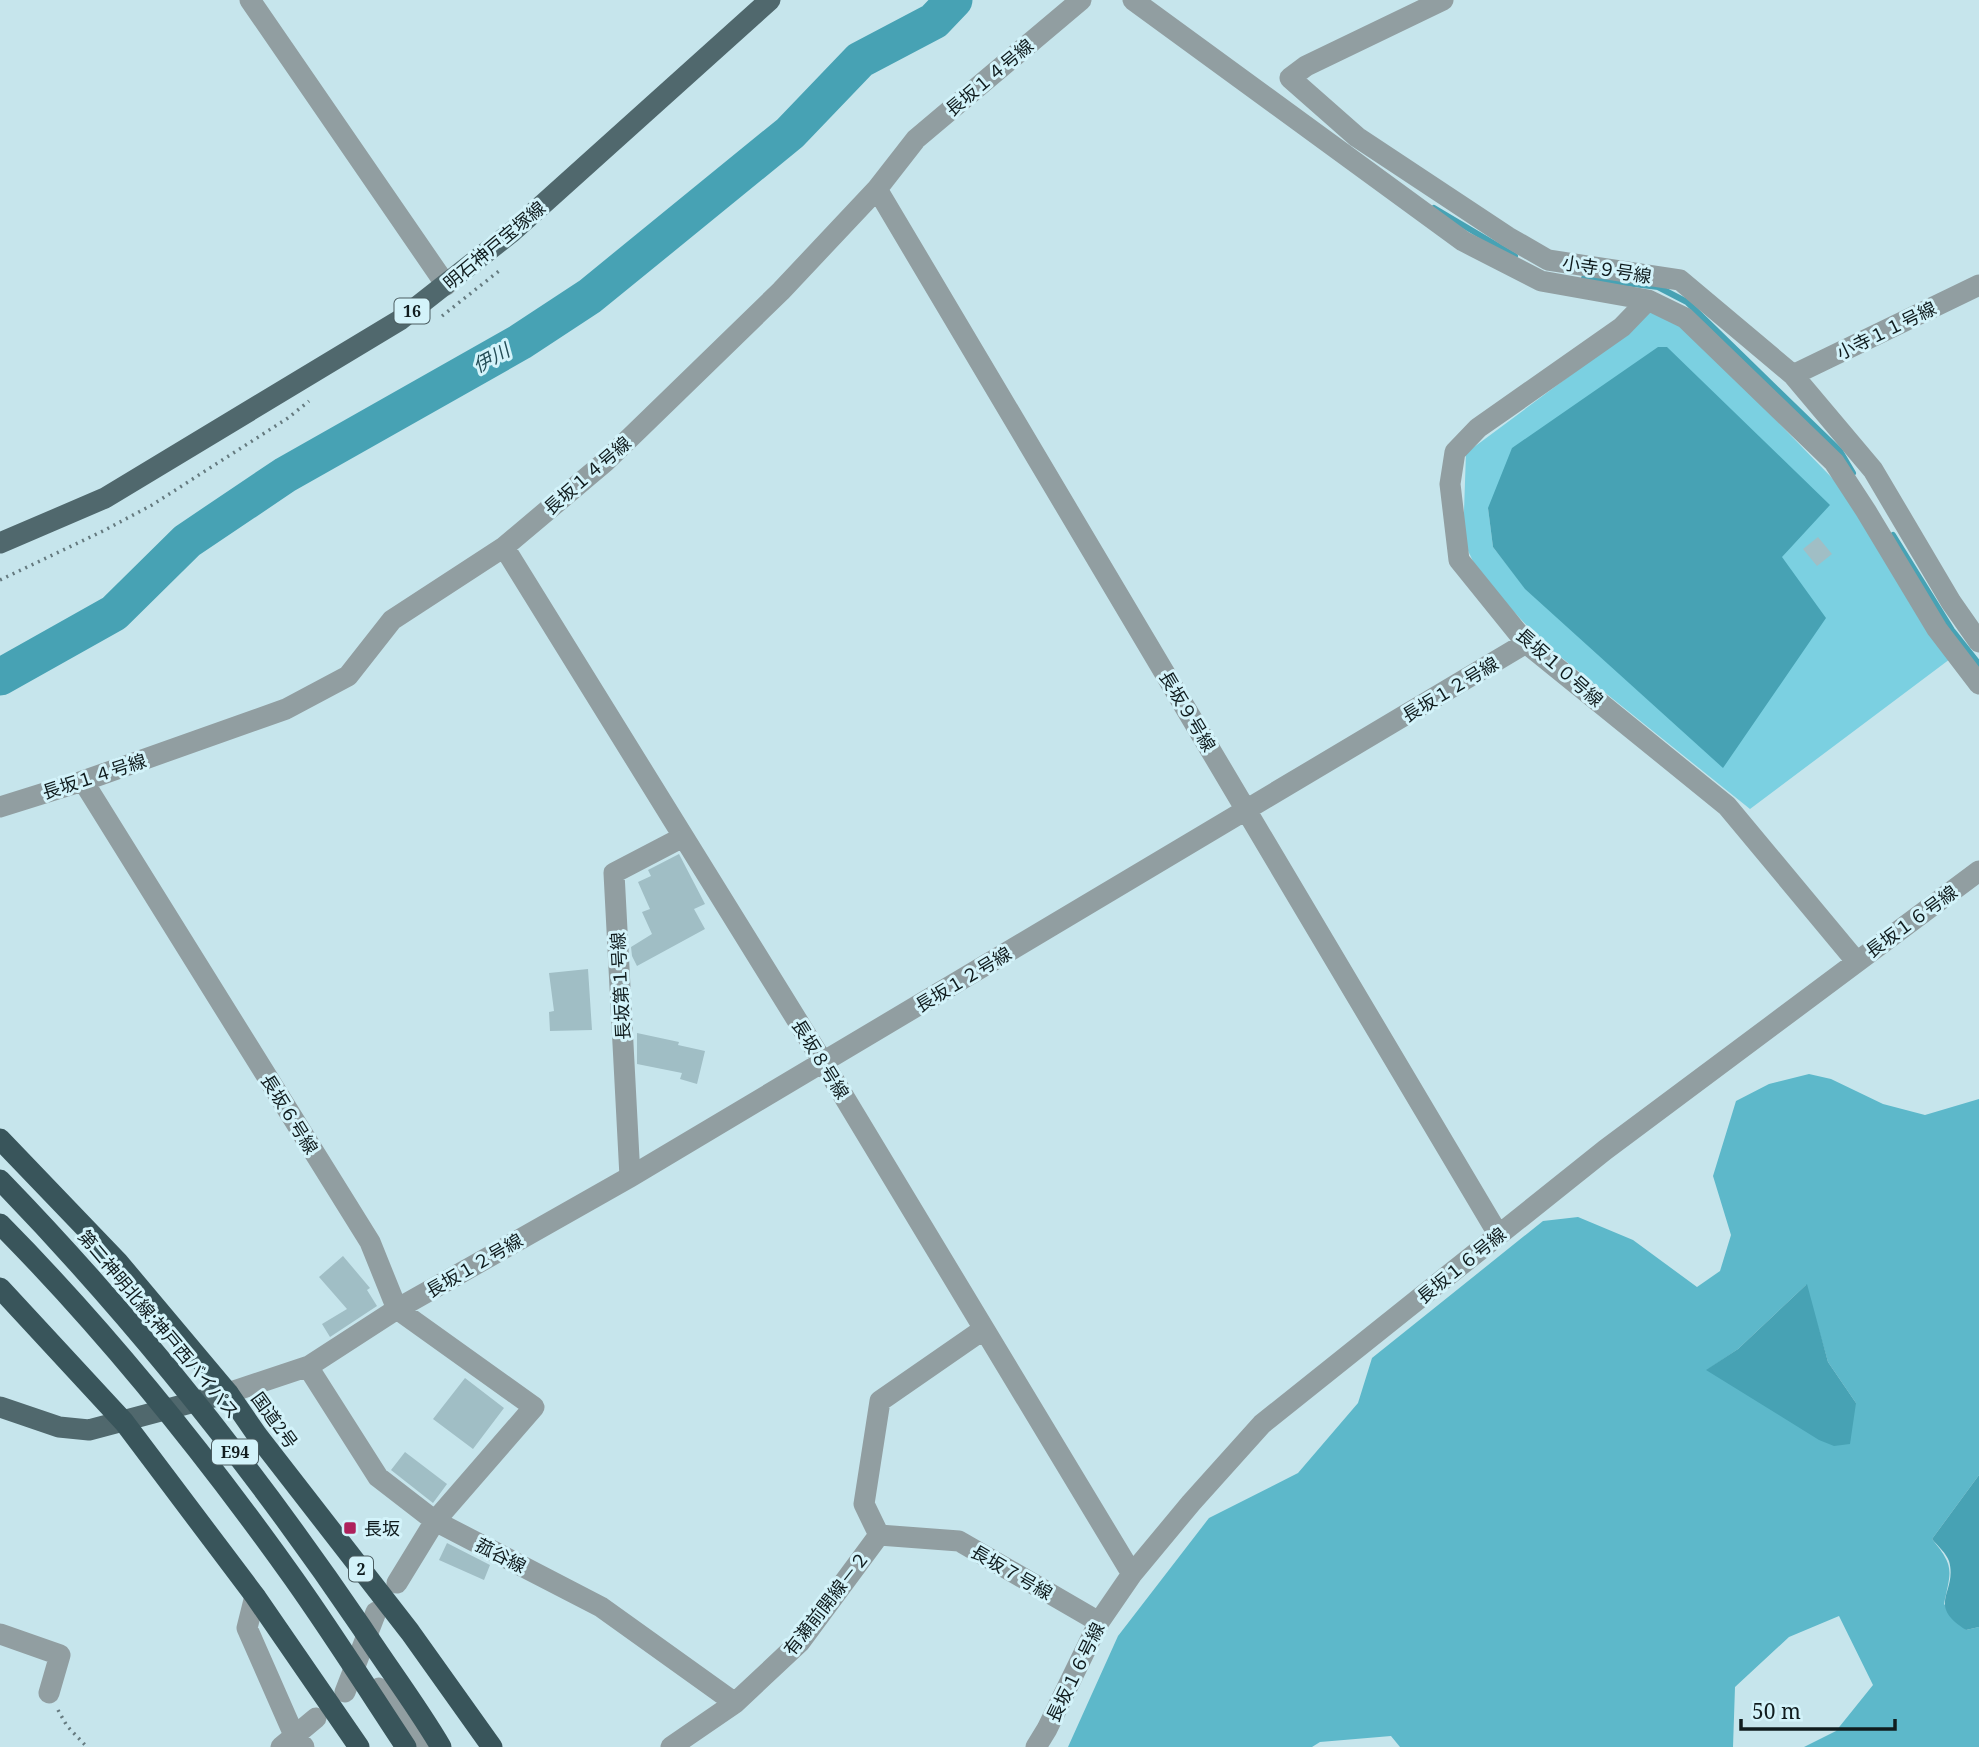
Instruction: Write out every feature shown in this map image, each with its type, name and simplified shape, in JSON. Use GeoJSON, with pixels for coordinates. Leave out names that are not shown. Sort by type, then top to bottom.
{"type":"FeatureCollection","features":[{"type":"Feature","properties":{"kind":"highway","name":"国道2号"},"geometry":{"type":"LineString","coordinates":[[0,1139],[118,1262],[228,1393],[257,1435],[418,1644],[492,1747]]}},
{"type":"Feature","properties":{"kind":"highway","name":"第二神明北線;神戸西バイパス"},"geometry":{"type":"LineString","coordinates":[[0,1180],[64,1245],[227,1441],[315,1560],[442,1747]]}},
{"type":"Feature","properties":{"kind":"highway","name":"E94"},"geometry":{"type":"LineString","coordinates":[[0,1224],[38,1262],[208,1463],[295,1580],[406,1747]]}},
{"type":"Feature","properties":{"kind":"highway"},"geometry":{"type":"LineString","coordinates":[[0,1288],[124,1422],[255,1596],[359,1747]]}},
{"type":"Feature","properties":{"kind":"main road","name":"明石神戸宝塚線"},"geometry":{"type":"LineString","coordinates":[[0,543],[105,498],[400,320],[512,232],[770,0]]}},
{"type":"Feature","properties":{"kind":"main road"},"geometry":{"type":"LineString","coordinates":[[0,1407],[59,1427],[89,1430],[228,1393]]}},
{"type":"Feature","properties":{"kind":"street"},"geometry":{"type":"LineString","coordinates":[[250,0],[446,285]]}},
{"type":"Feature","properties":{"kind":"street","name":"長坂１４号線"},"geometry":{"type":"LineString","coordinates":[[0,807],[83,781],[286,709],[348,676],[392,620],[504,547],[605,462],[781,291],[877,189],[916,139],[1081,0]]}},
{"type":"Feature","properties":{"kind":"street"},"geometry":{"type":"LineString","coordinates":[[1133,0],[1279,90],[1463,241],[1541,281],[1648,300],[1685,318],[1878,505],[1937,629],[1979,684]]}},
{"type":"Feature","properties":{"kind":"street"},"geometry":{"type":"LineString","coordinates":[[1279,90],[1306,66],[1443,0]]}},
{"type":"Feature","properties":{"kind":"street","name":"小寺９号線"},"geometry":{"type":"LineString","coordinates":[[1279,90],[1548,260],[1680,280],[1793,375],[1873,470],[1878,505],[1979,642]]}},
{"type":"Feature","properties":{"kind":"street","name":"長坂９号線"},"geometry":{"type":"LineString","coordinates":[[877,189],[1498,1234]]}},
{"type":"Feature","properties":{"kind":"street","name":"小寺１１号線"},"geometry":{"type":"LineString","coordinates":[[1793,375],[1979,285]]}},
{"type":"Feature","properties":{"kind":"street","name":"長坂１０号線"},"geometry":{"type":"LineString","coordinates":[[1648,300],[1622,327],[1478,428],[1455,452],[1450,484],[1459,559],[1526,643],[1727,806],[1856,961]]}},
{"type":"Feature","properties":{"kind":"street","name":"長坂８号線"},"geometry":{"type":"LineString","coordinates":[[504,547],[823,1062],[1132,1574]]}},
{"type":"Feature","properties":{"kind":"street","name":"長坂１２号線"},"geometry":{"type":"LineString","coordinates":[[228,1393],[308,1367],[397,1309],[630,1177],[1526,643]]}},
{"type":"Feature","properties":{"kind":"street","name":"長坂６号線"},"geometry":{"type":"LineString","coordinates":[[83,781],[370,1242],[397,1309]]}},
{"type":"Feature","properties":{"kind":"street","name":"長坂第１号線"},"geometry":{"type":"LineString","coordinates":[[630,1177],[614,873],[683,837]]}},
{"type":"Feature","properties":{"kind":"street","name":"長坂１６号線"},"geometry":{"type":"LineString","coordinates":[[1036,1747],[1098,1622],[1132,1574],[1262,1424],[1605,1150],[1979,871]]}},
{"type":"Feature","properties":{"kind":"street"},"geometry":{"type":"LineString","coordinates":[[397,1309],[534,1407],[435,1521],[397,1583]]}},
{"type":"Feature","properties":{"kind":"street"},"geometry":{"type":"LineString","coordinates":[[879,1535],[864,1504],[880,1401],[984,1329]]}},
{"type":"Feature","properties":{"kind":"street","name":"菰谷線"},"geometry":{"type":"LineString","coordinates":[[308,1367],[378,1477],[435,1521],[601,1607],[735,1703]]}},
{"type":"Feature","properties":{"kind":"street","name":"長坂７号線"},"geometry":{"type":"LineString","coordinates":[[879,1535],[959,1541],[1098,1622]]}},
{"type":"Feature","properties":{"kind":"street","name":"有瀬前開線－２"},"geometry":{"type":"LineString","coordinates":[[671,1747],[735,1703],[800,1642],[879,1535]]}},
{"type":"Feature","properties":{"kind":"street"},"geometry":{"type":"LineString","coordinates":[[255,1596],[247,1628],[293,1743],[316,1718]]}},
{"type":"Feature","properties":{"kind":"street"},"geometry":{"type":"LineString","coordinates":[[345,1692],[376,1612]]}},
{"type":"Feature","properties":{"kind":"street"},"geometry":{"type":"LineString","coordinates":[[0,1633],[60,1655],[49,1693]]}},
{"type":"Feature","properties":{"kind":"street"},"geometry":{"type":"LineString","coordinates":[[358,1658],[420,1747]]}},
{"type":"Feature","properties":{"kind":"path"},"geometry":{"type":"LineString","coordinates":[[49,1693],[67,1726],[87,1747]]}},
{"type":"Feature","properties":{"kind":"shaded area"},"geometry":{"type":"Polygon","coordinates":[[[1652,307],[1682,323],[1835,481],[1950,659],[1750,809],[1542,642],[1479,574],[1463,540],[1466,453],[1626,334],[1652,307]],[[1488,508],[1493,547],[1526,589],[1723,767],[1488,508]]]}},
{"type":"Feature","properties":{"kind":"shaded area"},"geometry":{"type":"Polygon","coordinates":[[[1658,347],[1667,347],[1830,505],[1782,557],[1826,618],[1723,768],[1525,589],[1493,547],[1488,508],[1512,448],[1658,347]]]}},
{"type":"Feature","properties":{"kind":"shaded area"},"geometry":{"type":"Polygon","coordinates":[[[1809,1074],[1831,1079],[1883,1104],[1925,1115],[1979,1099],[1979,1475],[1932,1539],[1948,1563],[1949,1576],[1944,1604],[1966,1630],[1979,1627],[1979,1747],[1804,1747],[1836,1731],[1873,1685],[1839,1616],[1789,1637],[1735,1687],[1733,1747],[1400,1747],[1391,1736],[1320,1742],[1312,1747],[1068,1747],[1118,1636],[1209,1518],[1298,1473],[1358,1403],[1372,1358],[1543,1221],[1578,1217],[1633,1240],[1697,1287],[1720,1271],[1731,1235],[1713,1176],[1736,1101],[1769,1084],[1809,1074]],[[1806,1285],[1738,1349],[1707,1370],[1856,1403],[1828,1362],[1806,1285]]]}},
{"type":"Feature","properties":{"kind":"shaded area"},"geometry":{"type":"Polygon","coordinates":[[[1807,1284],[1828,1362],[1856,1403],[1850,1444],[1834,1446],[1819,1440],[1706,1370],[1738,1349],[1807,1284]]]}},
{"type":"Feature","properties":{"kind":"shaded area"},"geometry":{"type":"Polygon","coordinates":[[[1979,1475],[1979,1627],[1966,1630],[1947,1613],[1945,1605],[1951,1572],[1949,1561],[1932,1539],[1979,1475]]]}},
{"type":"Feature","properties":{"kind":"building"},"geometry":{"type":"Polygon","coordinates":[[[1818,537],[1832,554],[1817,566],[1803,549],[1818,537]]]}},
{"type":"Feature","properties":{"kind":"building"},"geometry":{"type":"Polygon","coordinates":[[[679,854],[705,904],[694,909],[705,929],[637,966],[631,947],[652,934],[642,912],[650,909],[638,882],[651,876],[648,870],[679,854]]]}},
{"type":"Feature","properties":{"kind":"building"},"geometry":{"type":"Polygon","coordinates":[[[588,969],[592,1030],[550,1031],[549,1012],[554,1011],[549,973],[588,969]]]}},
{"type":"Feature","properties":{"kind":"building"},"geometry":{"type":"Polygon","coordinates":[[[637,1033],[705,1051],[697,1084],[680,1079],[682,1073],[637,1064],[637,1033]]]}},
{"type":"Feature","properties":{"kind":"building"},"geometry":{"type":"Polygon","coordinates":[[[343,1256],[370,1288],[367,1290],[377,1306],[330,1337],[322,1324],[347,1309],[319,1277],[343,1256]]]}},
{"type":"Feature","properties":{"kind":"building"},"geometry":{"type":"Polygon","coordinates":[[[465,1378],[504,1408],[473,1449],[433,1419],[465,1378]]]}},
{"type":"Feature","properties":{"kind":"building"},"geometry":{"type":"Polygon","coordinates":[[[405,1452],[447,1484],[433,1503],[391,1470],[405,1452]]]}},
{"type":"Feature","properties":{"kind":"building"},"geometry":{"type":"Polygon","coordinates":[[[447,1543],[490,1565],[484,1580],[439,1560],[447,1543]]]}},
{"type":"Feature","properties":{"kind":"waterway","name":"伊川"},"geometry":{"type":"LineString","coordinates":[[0,677],[114,613],[187,541],[285,475],[520,342],[590,296],[790,133],[860,60],[934,21],[954,0]]}},
{"type":"Feature","properties":{"kind":"waterway"},"geometry":{"type":"LineString","coordinates":[[1434,208],[1515,256]]}},
{"type":"Feature","properties":{"kind":"waterway"},"geometry":{"type":"LineString","coordinates":[[1584,278],[1658,287],[1687,302],[1840,451],[1853,473]]}},
{"type":"Feature","properties":{"kind":"waterway"},"geometry":{"type":"LineString","coordinates":[[1893,535],[1952,630],[1979,664]]}},
{"type":"Feature","properties":{"kind":"place","name":"長坂"},"geometry":{"type":"Point","coordinates":[350,1528]}}]}
